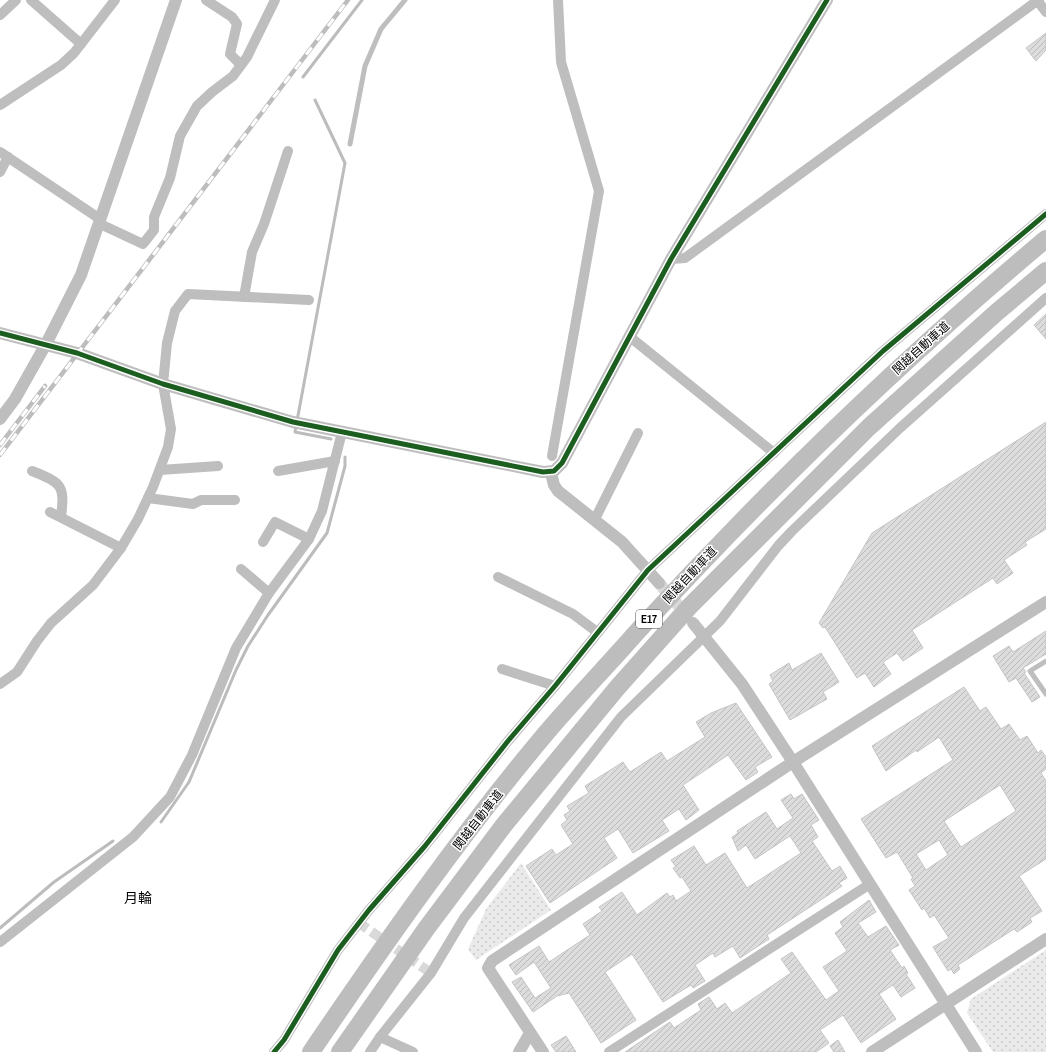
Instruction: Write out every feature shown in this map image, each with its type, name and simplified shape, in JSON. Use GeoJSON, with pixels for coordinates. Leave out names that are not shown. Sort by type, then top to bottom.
{"type":"FeatureCollection","features":[{"type":"Feature","properties":{"kind":"highway","name":"関越自動車道"},"geometry":{"type":"LineString","coordinates":[[311,1052],[407,914],[484,811],[548,732],[614,657],[707,556],[774,487],[880,385],[979,295],[1046,239]]}},
{"type":"Feature","properties":{"kind":"highway","name":"関越自動車道"},"geometry":{"type":"LineString","coordinates":[[340,1052],[426,929],[504,825],[617,688],[690,607],[869,427],[1046,270]]}},
{"type":"Feature","properties":{"kind":"street"},"geometry":{"type":"LineString","coordinates":[[0,15],[16,0]]}},
{"type":"Feature","properties":{"kind":"street"},"geometry":{"type":"LineString","coordinates":[[31,0],[81,44]]}},
{"type":"Feature","properties":{"kind":"street"},"geometry":{"type":"LineString","coordinates":[[0,105],[61,64],[81,44],[115,0]]}},
{"type":"Feature","properties":{"kind":"street"},"geometry":{"type":"LineString","coordinates":[[0,419],[15,398],[46,344],[81,276],[176,0]]}},
{"type":"Feature","properties":{"kind":"street"},"geometry":{"type":"LineString","coordinates":[[206,0],[232,16],[237,24],[230,54],[241,65]]}},
{"type":"Feature","properties":{"kind":"street"},"geometry":{"type":"LineString","coordinates":[[0,172],[4,155],[99,221],[143,244],[154,230],[154,217],[170,178],[180,136],[197,106],[233,76],[247,57],[275,0]]}},
{"type":"Feature","properties":{"kind":"street"},"geometry":{"type":"LineString","coordinates":[[552,456],[600,191],[561,62],[558,0]]}},
{"type":"Feature","properties":{"kind":"street"},"geometry":{"type":"LineString","coordinates":[[0,333],[46,344],[163,384],[297,423],[551,473],[558,470],[562,464],[671,259],[827,0]]}},
{"type":"Feature","properties":{"kind":"street"},"geometry":{"type":"LineString","coordinates":[[671,259],[685,258],[1037,0],[1046,12]]}},
{"type":"Feature","properties":{"kind":"street"},"geometry":{"type":"LineString","coordinates":[[244,297],[252,252],[264,224],[288,151]]}},
{"type":"Feature","properties":{"kind":"street"},"geometry":{"type":"LineString","coordinates":[[274,1052],[284,1040],[338,950],[369,910],[425,846],[508,741],[555,686],[648,570],[882,351],[1046,214]]}},
{"type":"Feature","properties":{"kind":"street"},"geometry":{"type":"LineString","coordinates":[[0,684],[17,672],[37,641],[51,623],[93,585],[121,548],[148,498],[168,447],[171,429],[163,384],[167,343],[175,311],[188,294],[309,300]]}},
{"type":"Feature","properties":{"kind":"street"},"geometry":{"type":"LineString","coordinates":[[370,1052],[380,1037],[431,973],[464,918],[621,717],[720,621],[778,546],[792,531],[900,428],[1046,298]]}},
{"type":"Feature","properties":{"kind":"street"},"geometry":{"type":"LineString","coordinates":[[630,337],[774,452]]}},
{"type":"Feature","properties":{"kind":"street"},"geometry":{"type":"LineString","coordinates":[[0,942],[133,837],[170,797],[192,754],[236,648],[269,594],[309,539],[322,511],[342,432]]}},
{"type":"Feature","properties":{"kind":"street"},"geometry":{"type":"LineString","coordinates":[[595,519],[638,433]]}},
{"type":"Feature","properties":{"kind":"street"},"geometry":{"type":"LineString","coordinates":[[278,471],[335,461]]}},
{"type":"Feature","properties":{"kind":"street"},"geometry":{"type":"LineString","coordinates":[[160,470],[218,466]]}},
{"type":"Feature","properties":{"kind":"street"},"geometry":{"type":"LineString","coordinates":[[32,471],[51,479],[59,485],[63,496],[60,517]]}},
{"type":"Feature","properties":{"kind":"street"},"geometry":{"type":"LineString","coordinates":[[551,473],[554,485],[558,491],[622,542],[659,583]]}},
{"type":"Feature","properties":{"kind":"street"},"geometry":{"type":"LineString","coordinates":[[148,498],[193,504],[201,500],[235,500]]}},
{"type":"Feature","properties":{"kind":"street"},"geometry":{"type":"LineString","coordinates":[[50,512],[121,548]]}},
{"type":"Feature","properties":{"kind":"street"},"geometry":{"type":"LineString","coordinates":[[263,542],[275,522],[309,539]]}},
{"type":"Feature","properties":{"kind":"street"},"geometry":{"type":"LineString","coordinates":[[241,569],[269,594]]}},
{"type":"Feature","properties":{"kind":"street"},"geometry":{"type":"LineString","coordinates":[[498,577],[573,614],[597,632]]}},
{"type":"Feature","properties":{"kind":"street"},"geometry":{"type":"LineString","coordinates":[[543,1052],[488,968],[492,960],[793,762],[1046,602]]}},
{"type":"Feature","properties":{"kind":"street"},"geometry":{"type":"LineString","coordinates":[[693,623],[742,684],[976,1052]]}},
{"type":"Feature","properties":{"kind":"street"},"geometry":{"type":"LineString","coordinates":[[502,669],[555,686]]}},
{"type":"Feature","properties":{"kind":"street"},"geometry":{"type":"LineString","coordinates":[[609,1052],[870,884]]}},
{"type":"Feature","properties":{"kind":"street"},"geometry":{"type":"LineString","coordinates":[[872,1052],[1046,939]]}},
{"type":"Feature","properties":{"kind":"street"},"geometry":{"type":"LineString","coordinates":[[519,1052],[530,1033]]}},
{"type":"Feature","properties":{"kind":"street"},"geometry":{"type":"LineString","coordinates":[[380,1037],[413,1052]]}},
{"type":"Feature","properties":{"kind":"lane"},"geometry":{"type":"LineString","coordinates":[[350,144],[365,66],[381,30],[405,0]]}},
{"type":"Feature","properties":{"kind":"lane"},"geometry":{"type":"LineString","coordinates":[[1046,661],[1030,671],[1046,694]]}},
{"type":"Feature","properties":{"kind":"shaded area"},"geometry":{"type":"Polygon","coordinates":[[[521,863],[551,910],[476,960],[468,949],[486,909],[521,863]]]}},
{"type":"Feature","properties":{"kind":"shaded area"},"geometry":{"type":"Polygon","coordinates":[[[1046,950],[1046,1052],[993,1052],[967,1013],[971,999],[1046,950]]]}},
{"type":"Feature","properties":{"kind":"building"},"geometry":{"type":"Polygon","coordinates":[[[1046,33],[1046,50],[1036,61],[1026,48],[1046,33]]]}},
{"type":"Feature","properties":{"kind":"building"},"geometry":{"type":"Polygon","coordinates":[[[1046,314],[1046,339],[1034,325],[1046,314]]]}},
{"type":"Feature","properties":{"kind":"building"},"geometry":{"type":"Polygon","coordinates":[[[1046,422],[1046,529],[1025,542],[1027,545],[1004,560],[1013,573],[997,584],[993,578],[912,630],[923,648],[903,661],[897,653],[883,662],[891,674],[874,687],[865,673],[857,678],[825,627],[823,628],[819,623],[872,533],[1046,422]]]}},
{"type":"Feature","properties":{"kind":"building"},"geometry":{"type":"Polygon","coordinates":[[[1046,631],[1046,654],[1023,668],[1026,672],[1024,673],[1040,697],[1032,702],[1016,678],[1009,682],[993,656],[1009,646],[1013,652],[1046,631]]]}},
{"type":"Feature","properties":{"kind":"building"},"geometry":{"type":"Polygon","coordinates":[[[821,653],[839,682],[823,692],[827,699],[790,720],[769,684],[773,681],[770,675],[789,663],[792,670],[821,653]]]}},
{"type":"Feature","properties":{"kind":"building"},"geometry":{"type":"Polygon","coordinates":[[[964,687],[980,711],[986,707],[1001,729],[1009,724],[1020,740],[1027,736],[1038,753],[1041,750],[1046,757],[1046,769],[1041,773],[1046,781],[1046,859],[1019,876],[1042,911],[1030,918],[1032,922],[1017,932],[1014,929],[958,965],[960,969],[954,974],[951,969],[948,971],[933,947],[949,938],[934,915],[930,918],[924,908],[922,910],[909,890],[915,886],[911,879],[913,878],[897,852],[886,858],[861,819],[953,760],[939,737],[917,752],[916,750],[886,771],[872,746],[964,687]],[[1000,785],[944,821],[961,847],[1016,811],[1000,785]],[[939,840],[916,854],[926,870],[948,855],[939,840]]]}},
{"type":"Feature","properties":{"kind":"building"},"geometry":{"type":"Polygon","coordinates":[[[736,703],[772,757],[755,767],[758,772],[746,780],[728,755],[683,785],[699,810],[686,820],[679,809],[662,820],[669,831],[633,853],[618,829],[604,838],[617,858],[550,903],[526,866],[552,849],[556,855],[573,844],[561,825],[567,820],[564,815],[570,811],[567,806],[589,793],[585,786],[623,762],[630,772],[661,752],[667,761],[705,737],[696,722],[711,713],[736,703]]]}},
{"type":"Feature","properties":{"kind":"building"},"geometry":{"type":"Polygon","coordinates":[[[791,794],[794,799],[802,794],[819,820],[811,825],[818,837],[812,841],[832,871],[840,866],[847,878],[839,883],[842,886],[767,935],[769,939],[740,958],[733,946],[715,957],[713,953],[695,965],[705,981],[693,988],[691,985],[663,1002],[632,954],[605,972],[636,1020],[601,1043],[569,993],[557,996],[533,1012],[512,982],[521,977],[535,998],[551,988],[534,962],[516,975],[509,965],[539,946],[549,962],[590,935],[583,924],[602,911],[599,907],[622,892],[637,915],[667,893],[670,897],[673,895],[676,901],[691,891],[682,877],[680,878],[673,868],[676,867],[671,860],[694,846],[706,865],[725,853],[747,888],[801,853],[790,836],[755,859],[746,845],[738,851],[732,837],[738,833],[737,831],[766,812],[777,829],[793,818],[781,800],[791,794]]]}},
{"type":"Feature","properties":{"kind":"building"},"geometry":{"type":"Polygon","coordinates":[[[869,900],[876,912],[858,923],[868,937],[886,926],[899,945],[890,950],[902,968],[904,966],[908,973],[906,974],[915,988],[901,997],[893,985],[879,994],[896,1019],[861,1043],[843,1015],[820,1030],[829,1043],[816,1052],[625,1052],[670,1022],[674,1028],[701,1010],[698,1004],[709,997],[717,1009],[725,1003],[732,1013],[791,973],[781,959],[792,952],[826,1000],[839,991],[823,967],[847,951],[835,933],[843,927],[840,922],[869,900]]]}},
{"type":"Feature","properties":{"kind":"building"},"geometry":{"type":"Polygon","coordinates":[[[566,1036],[576,1052],[556,1052],[551,1045],[566,1036]]]}},
{"type":"Feature","properties":{"kind":"building"},"geometry":{"type":"Polygon","coordinates":[[[838,1040],[845,1052],[834,1052],[830,1046],[838,1040]]]}},
{"type":"Feature","properties":{"kind":"waterway"},"geometry":{"type":"LineString","coordinates":[[303,77],[362,0]]}},
{"type":"Feature","properties":{"kind":"waterway"},"geometry":{"type":"LineString","coordinates":[[297,421],[345,163],[315,100]]}},
{"type":"Feature","properties":{"kind":"waterway"},"geometry":{"type":"LineString","coordinates":[[296,426],[295,432],[331,439]]}},
{"type":"Feature","properties":{"kind":"waterway"},"geometry":{"type":"LineString","coordinates":[[161,822],[189,782],[236,670],[248,646],[268,615],[327,533],[345,466],[345,457]]}},
{"type":"Feature","properties":{"kind":"waterway"},"geometry":{"type":"LineString","coordinates":[[0,928],[54,882],[113,841]]}},
{"type":"Feature","properties":{"kind":"tunnel"},"geometry":{"type":"LineString","coordinates":[[659,583],[689,618]]}},
{"type":"Feature","properties":{"kind":"tunnel"},"geometry":{"type":"LineString","coordinates":[[359,923],[431,973]]}},
{"type":"Feature","properties":{"kind":"railway"},"geometry":{"type":"LineString","coordinates":[[0,455],[348,0]]}},
{"type":"Feature","properties":{"kind":"railway"},"geometry":{"type":"LineString","coordinates":[[0,445],[45,386]]}},
{"type":"Feature","properties":{"kind":"cycle path"},"geometry":{"type":"LineString","coordinates":[[0,333],[77,353],[163,384],[293,422],[543,472],[554,471],[562,463],[671,259],[827,0]]}},
{"type":"Feature","properties":{"kind":"cycle path"},"geometry":{"type":"LineString","coordinates":[[274,1052],[284,1040],[338,950],[369,910],[425,846],[508,741],[555,686],[648,570],[883,351],[1046,214]]}},
{"type":"Feature","properties":{"kind":"district","name":"月輪"},"geometry":{"type":"Point","coordinates":[138,898]}}]}
